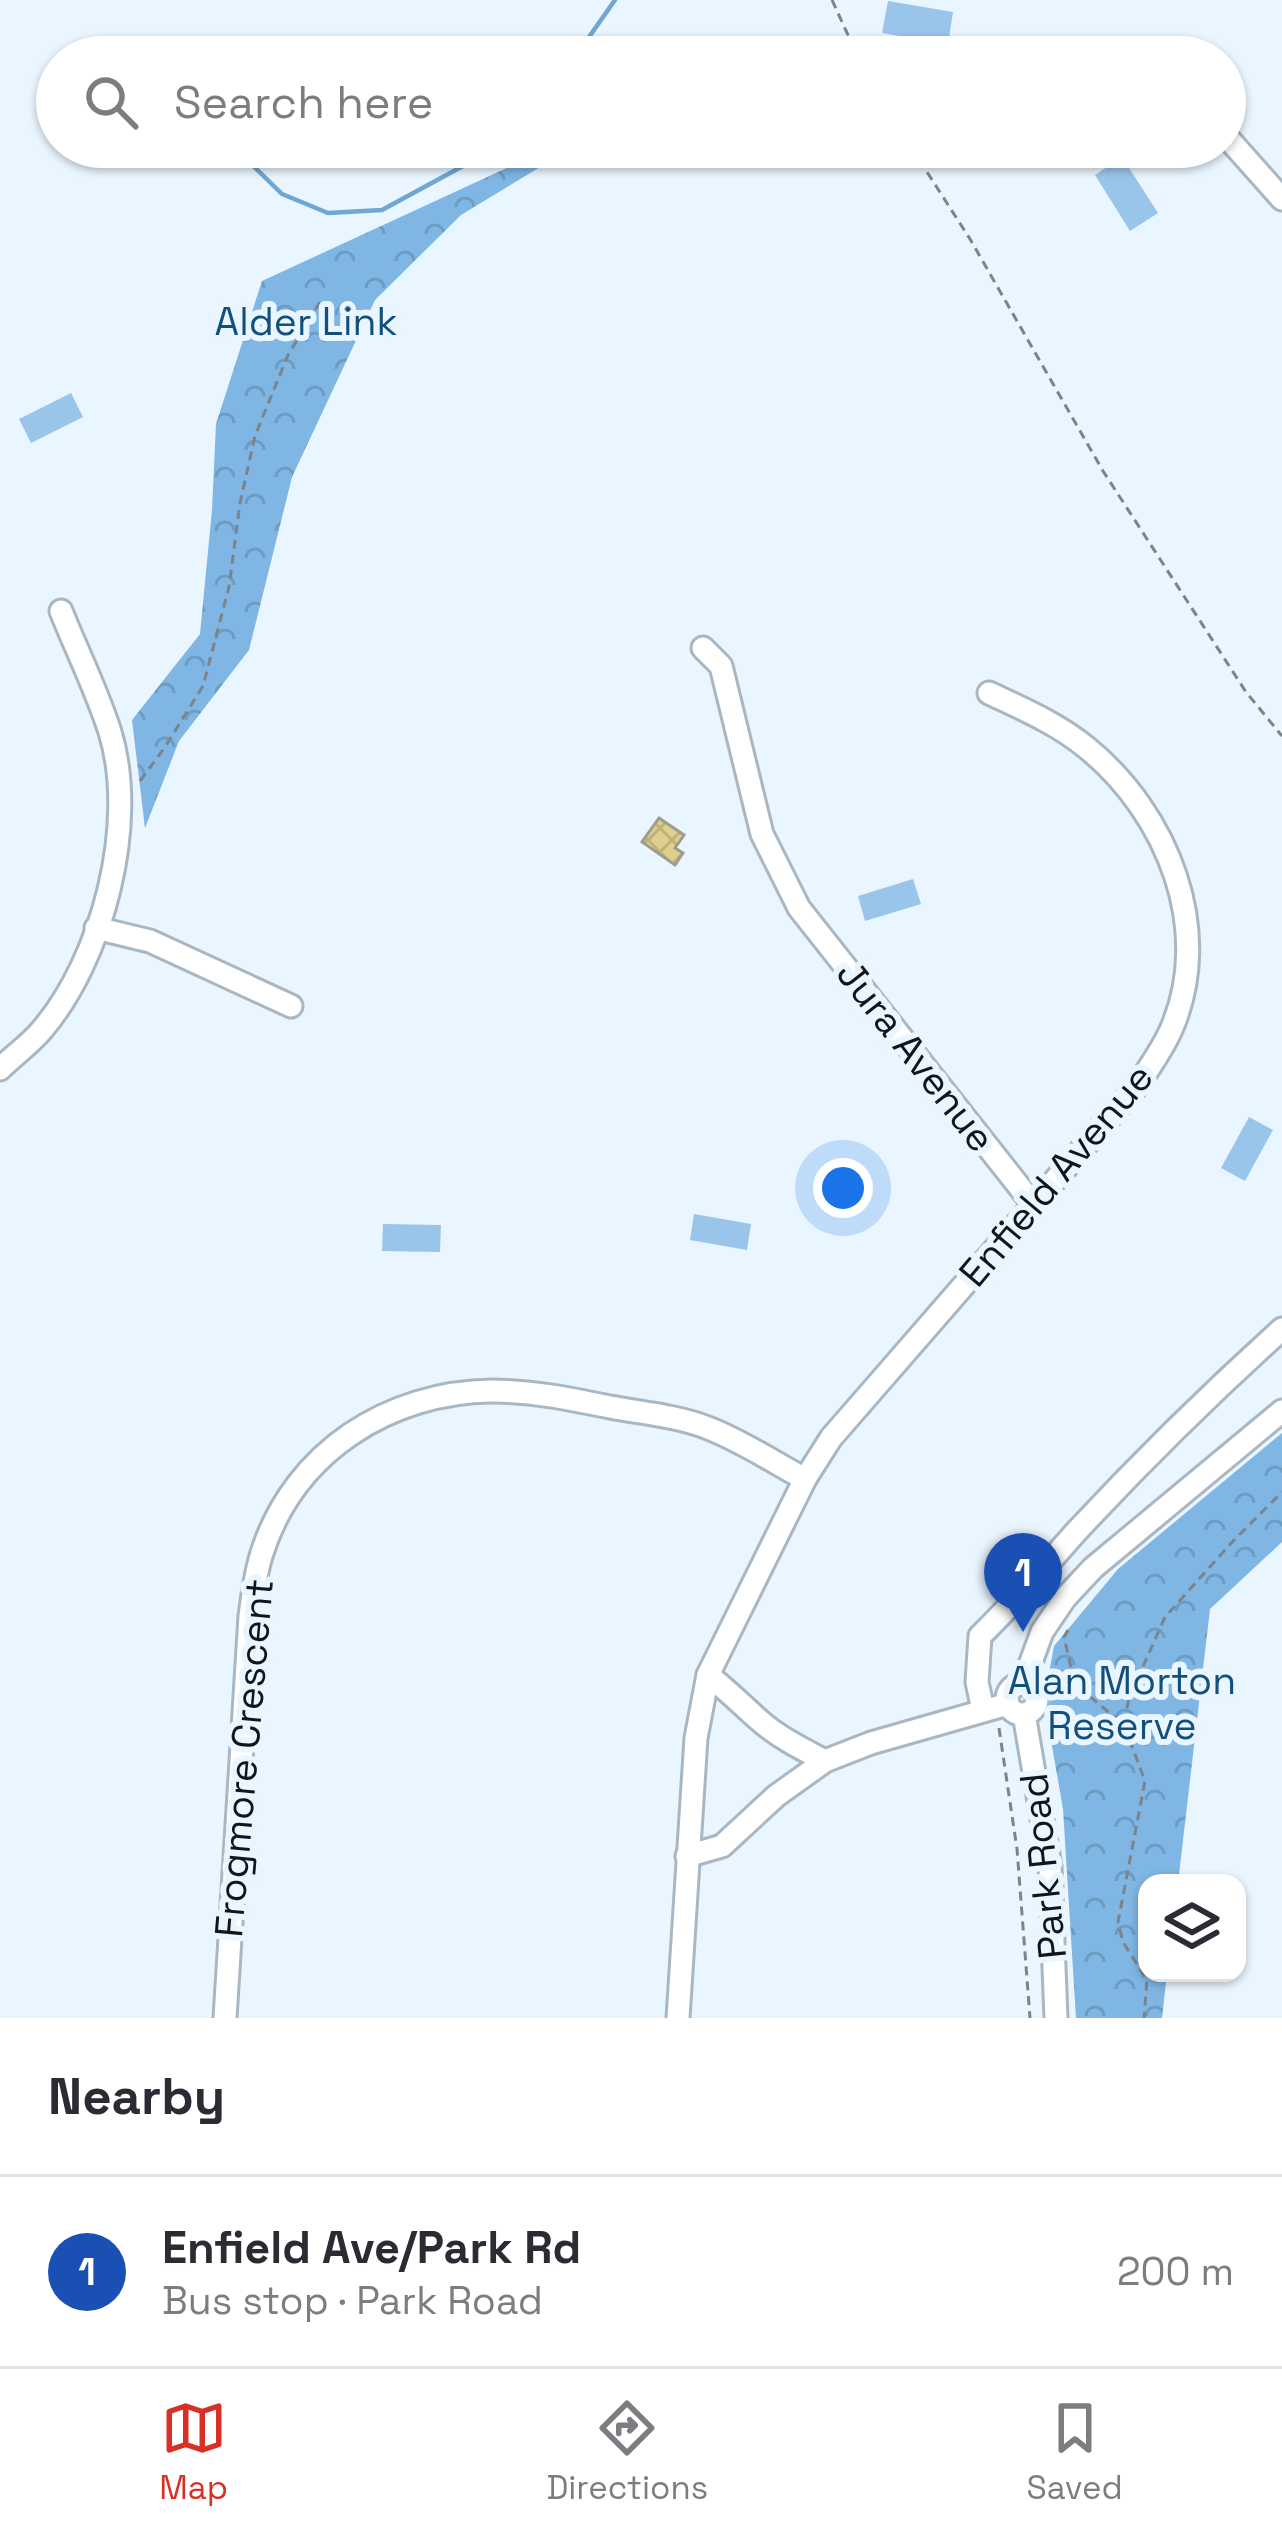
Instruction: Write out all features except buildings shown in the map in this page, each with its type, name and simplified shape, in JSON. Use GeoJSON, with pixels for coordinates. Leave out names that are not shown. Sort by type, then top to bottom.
{"type":"FeatureCollection","features":[{"type":"Feature","properties":{"kind":"street"},"geometry":{"type":"LineString","coordinates":[[1246,159],[1282,199]]}},
{"type":"Feature","properties":{"kind":"street"},"geometry":{"type":"LineString","coordinates":[[0,1069],[41,1031],[72,986],[117,860],[120,782],[110,733],[61,611]]}},
{"type":"Feature","properties":{"kind":"street","name":"Jura Avenue"},"geometry":{"type":"LineString","coordinates":[[703,648],[721,666],[762,834],[799,908],[1033,1204]]}},
{"type":"Feature","properties":{"kind":"street","name":"Enfield Avenue"},"geometry":{"type":"LineString","coordinates":[[678,2018],[696,1738],[708,1675],[820,1454],[1137,1086],[1172,1028],[1180,1000],[1185,970],[1184,907],[1160,836],[1118,778],[1084,746],[1058,727],[989,694]]}},
{"type":"Feature","properties":{"kind":"street"},"geometry":{"type":"LineString","coordinates":[[96,928],[150,941],[291,1006]]}},
{"type":"Feature","properties":{"kind":"street","name":"Park Road"},"geometry":{"type":"LineString","coordinates":[[1056,2018],[1050,1866],[1003,1709],[977,1682],[980,1636],[1198,1405],[1282,1329]]}},
{"type":"Feature","properties":{"kind":"street","name":"Frogmore Crescent"},"geometry":{"type":"LineString","coordinates":[[224,2018],[256,1576],[263,1547],[293,1491],[313,1466],[353,1431],[394,1409],[452,1394],[491,1391],[560,1396],[689,1422],[718,1432],[805,1479]]}},
{"type":"Feature","properties":{"kind":"street"},"geometry":{"type":"LineString","coordinates":[[687,1846],[744,1826],[825,1761],[871,1743],[1003,1709],[1010,1690],[1025,1678],[1042,1632],[1093,1568],[1282,1411]]}},
{"type":"Feature","properties":{"kind":"street"},"geometry":{"type":"LineString","coordinates":[[708,1675],[759,1720],[825,1761]]}},
{"type":"Feature","properties":{"kind":"path"},"geometry":{"type":"LineString","coordinates":[[832,0],[848,36]]}},
{"type":"Feature","properties":{"kind":"path"},"geometry":{"type":"LineString","coordinates":[[924,168],[1103,471],[1246,692],[1282,736]]}},
{"type":"Feature","properties":{"kind":"path"},"geometry":{"type":"LineString","coordinates":[[121,806],[202,686],[229,587],[255,436],[288,355],[323,297]]}},
{"type":"Feature","properties":{"kind":"path"},"geometry":{"type":"LineString","coordinates":[[1124,1725],[1129,1698],[1166,1617],[1282,1492]]}},
{"type":"Feature","properties":{"kind":"path"},"geometry":{"type":"LineString","coordinates":[[1064,1636],[1081,1689],[1124,1725],[1145,1781],[1118,1922],[1123,1942],[1147,1980],[1144,2018]]}},
{"type":"Feature","properties":{"kind":"path"},"geometry":{"type":"LineString","coordinates":[[1025,1678],[1072,1672]]}},
{"type":"Feature","properties":{"kind":"path"},"geometry":{"type":"LineString","coordinates":[[1003,1709],[1030,2018]]}},
{"type":"Feature","properties":{"kind":"green space","name":"Alder Link"},"geometry":{"type":"Polygon","coordinates":[[[507,168],[538,168],[461,215],[375,300],[292,477],[249,650],[179,741],[145,828],[132,720],[200,634],[216,424],[262,281],[507,168]]]}},
{"type":"Feature","properties":{"kind":"green space","name":"Alan Morton Reserve"},"geometry":{"type":"Polygon","coordinates":[[[1282,1433],[1282,1542],[1210,1609],[1179,1874],[1138,1874],[1138,1982],[1166,1982],[1162,2018],[1076,2018],[1063,1809],[1044,1700],[1054,1646],[1118,1569],[1282,1433]]]}},
{"type":"Feature","properties":{"kind":"shaded area"},"geometry":{"type":"Polygon","coordinates":[[[888,1],[953,12],[949,36],[882,33],[888,1]]]}},
{"type":"Feature","properties":{"kind":"shaded area"},"geometry":{"type":"Polygon","coordinates":[[[1106,168],[1129,168],[1158,213],[1130,231],[1095,175],[1106,168]]]}},
{"type":"Feature","properties":{"kind":"shaded area"},"geometry":{"type":"Polygon","coordinates":[[[71,393],[83,417],[31,443],[19,419],[71,393]]]}},
{"type":"Feature","properties":{"kind":"shaded area"},"geometry":{"type":"Polygon","coordinates":[[[913,879],[921,904],[865,921],[858,896],[913,879]]]}},
{"type":"Feature","properties":{"kind":"shaded area"},"geometry":{"type":"Polygon","coordinates":[[[1249,1117],[1273,1130],[1245,1181],[1221,1168],[1249,1117]]]}},
{"type":"Feature","properties":{"kind":"shaded area"},"geometry":{"type":"Polygon","coordinates":[[[694,1214],[751,1224],[747,1250],[690,1240],[694,1214]]]}},
{"type":"Feature","properties":{"kind":"shaded area"},"geometry":{"type":"Polygon","coordinates":[[[383,1224],[441,1225],[440,1252],[382,1251],[383,1224]]]}},
{"type":"Feature","properties":{"kind":"waterway"},"geometry":{"type":"LineString","coordinates":[[590,36],[615,0]]}},
{"type":"Feature","properties":{"kind":"waterway"},"geometry":{"type":"LineString","coordinates":[[255,168],[282,194],[328,213],[382,210],[459,168]]}},
{"type":"Feature","properties":{"kind":"place","name":"Enfield Ave/Park Rd"},"geometry":{"type":"Point","coordinates":[1023,1632]}}]}
